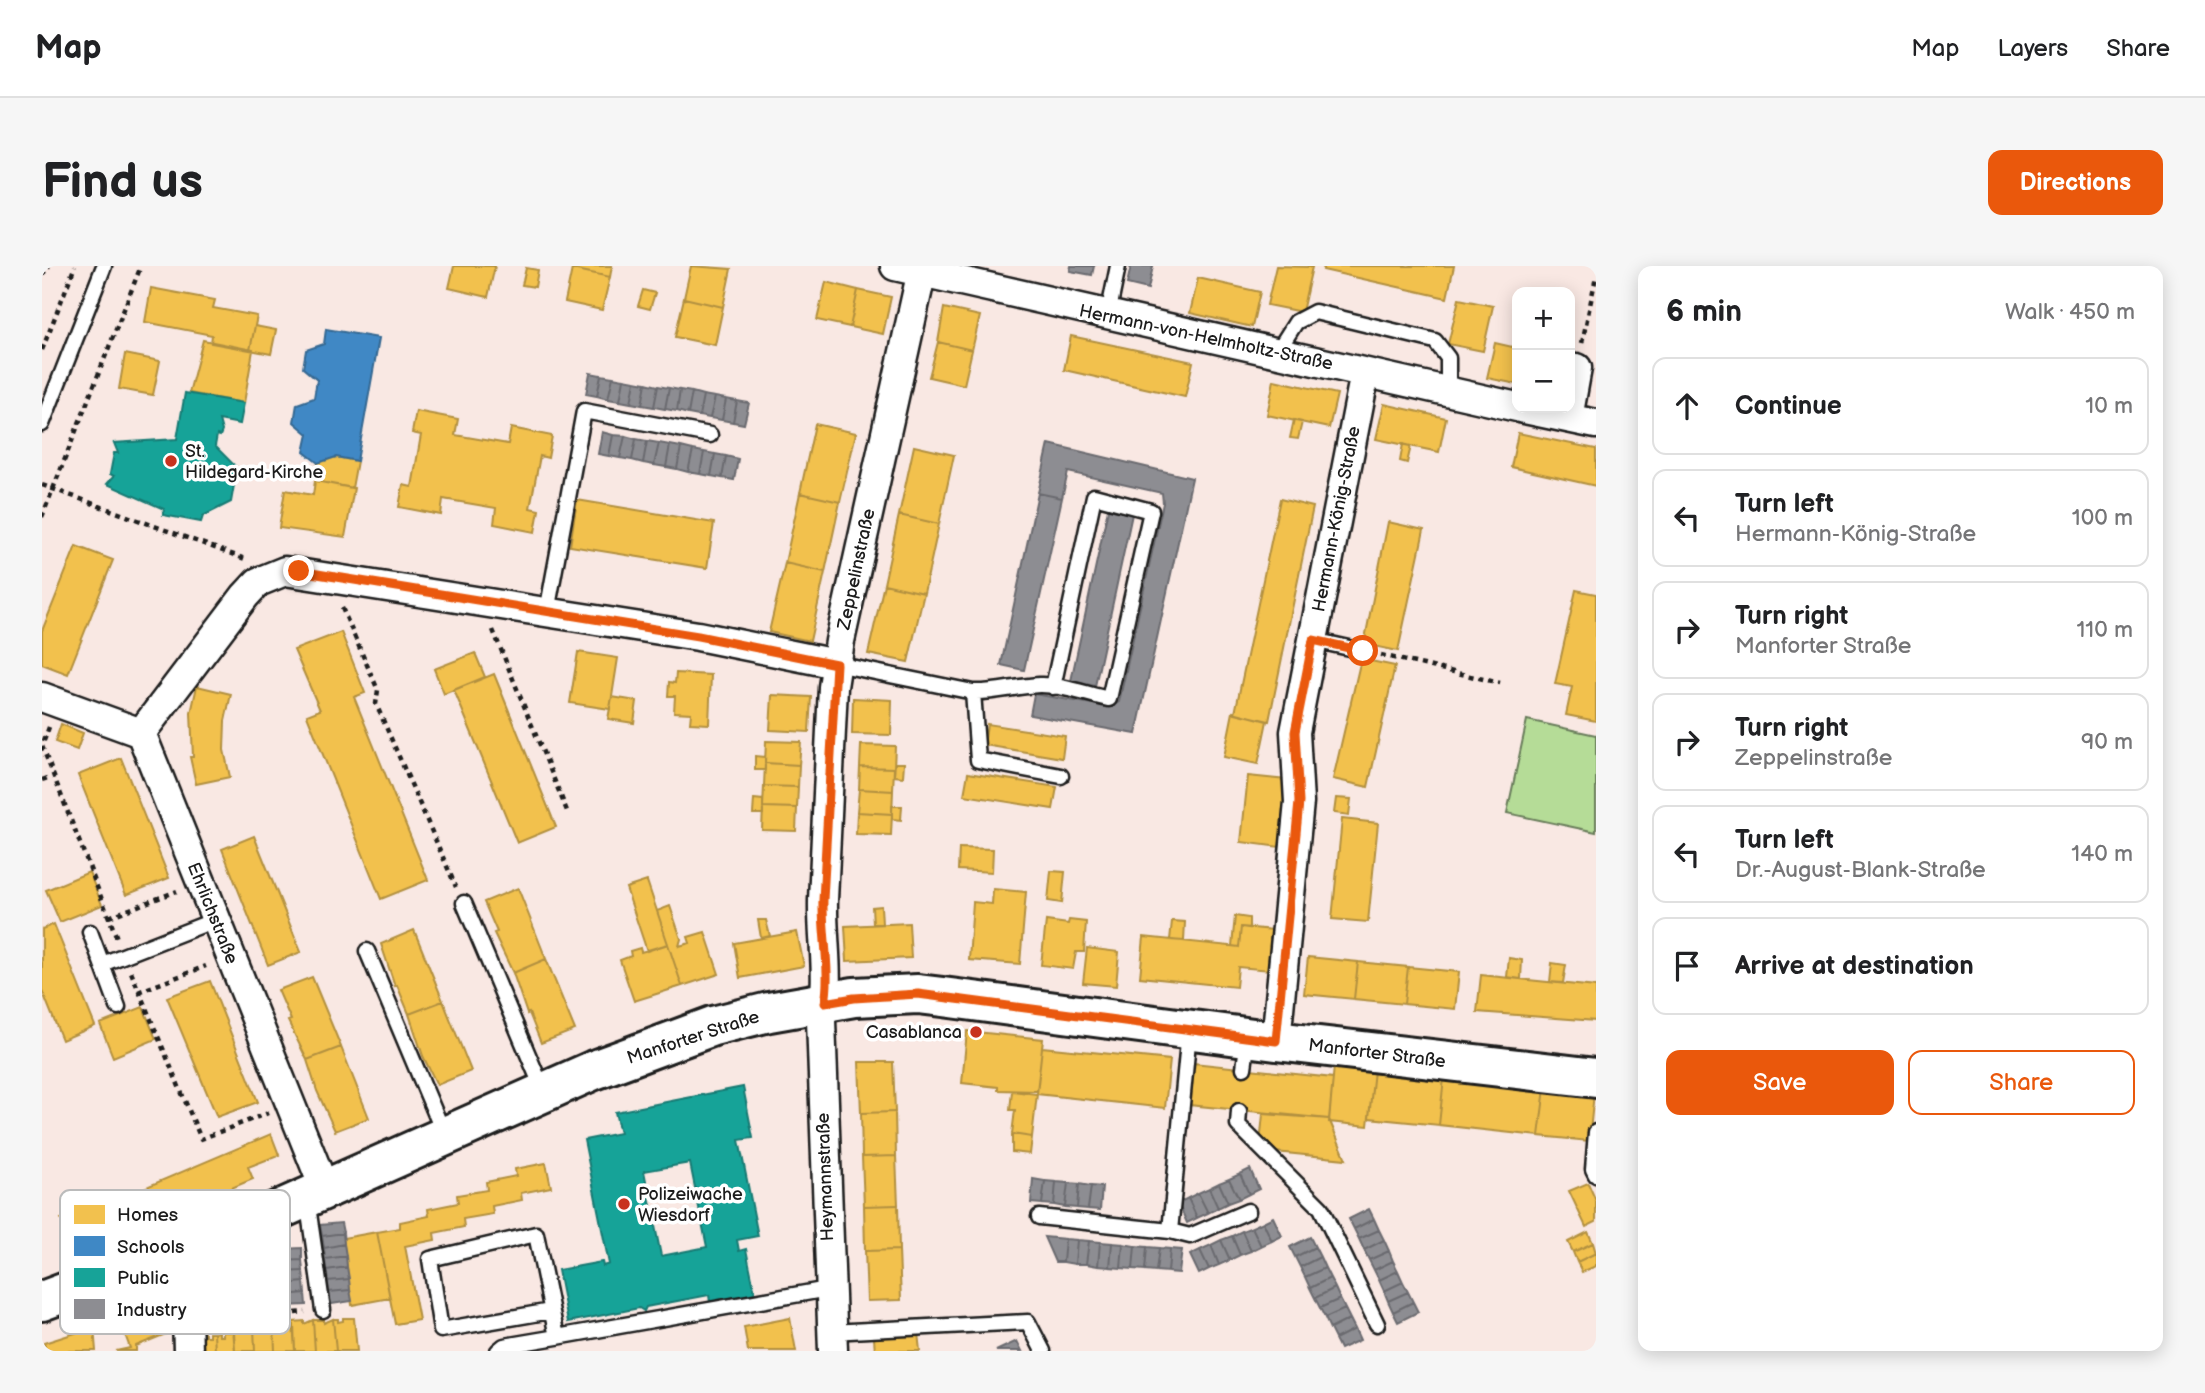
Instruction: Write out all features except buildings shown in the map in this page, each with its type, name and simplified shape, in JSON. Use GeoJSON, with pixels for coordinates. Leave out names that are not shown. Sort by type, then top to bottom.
{"type":"FeatureCollection","features":[{"type":"Feature","properties":{"kind":"street","name":"Hermann-von-Helmholtz-Straße"},"geometry":{"type":"LineString","coordinates":[[913,268],[1108,315],[1512,406]]}},
{"type":"Feature","properties":{"kind":"street","name":"Zeppelinstraße"},"geometry":{"type":"LineString","coordinates":[[825,1003],[828,987],[822,931],[823,900],[836,664],[913,268]]}},
{"type":"Feature","properties":{"kind":"street"},"geometry":{"type":"LineString","coordinates":[[1575,379],[1577,368]]}},
{"type":"Feature","properties":{"kind":"street","name":"Hermann-König-Straße"},"geometry":{"type":"LineString","coordinates":[[1256,1049],[1299,802],[1295,732],[1365,373]]}},
{"type":"Feature","properties":{"kind":"street","name":"Hermann-von-Helmholtz-Straße"},"geometry":{"type":"LineString","coordinates":[[1573,413],[1596,424]]}},
{"type":"Feature","properties":{"kind":"street"},"geometry":{"type":"LineString","coordinates":[[50,700],[141,733],[245,596],[258,582],[271,574],[285,571],[328,575],[698,636],[836,664]]}},
{"type":"Feature","properties":{"kind":"street","name":"Ehrlichstraße"},"geometry":{"type":"LineString","coordinates":[[141,733],[290,1104],[316,1194]]}},
{"type":"Feature","properties":{"kind":"street","name":"Manforter Straße"},"geometry":{"type":"LineString","coordinates":[[290,1205],[445,1136],[545,1095],[594,1070],[713,1026],[769,1012],[854,998],[918,994],[1189,1030],[1256,1049],[1596,1078]]}},
{"type":"Feature","properties":{"kind":"street","name":"Heymannstraße"},"geometry":{"type":"LineString","coordinates":[[825,1003],[821,1036],[831,1341]]}},
{"type":"Feature","properties":{"kind":"street","name":"Manforter Straße"},"geometry":{"type":"LineString","coordinates":[[42,1301],[60,1294]]}},
{"type":"Feature","properties":{"kind":"lane"},"geometry":{"type":"LineString","coordinates":[[42,424],[104,266]]}},
{"type":"Feature","properties":{"kind":"lane"},"geometry":{"type":"LineString","coordinates":[[1108,315],[1118,266]]}},
{"type":"Feature","properties":{"kind":"lane"},"geometry":{"type":"LineString","coordinates":[[1277,352],[1296,323],[1315,312],[1435,341],[1448,358],[1448,391]]}},
{"type":"Feature","properties":{"kind":"lane"},"geometry":{"type":"LineString","coordinates":[[547,612],[584,411],[710,435]]}},
{"type":"Feature","properties":{"kind":"lane"},"geometry":{"type":"LineString","coordinates":[[836,664],[972,692],[989,693],[1041,685],[1110,699],[1151,511],[1094,496],[1053,687]]}},
{"type":"Feature","properties":{"kind":"lane"},"geometry":{"type":"LineString","coordinates":[[1313,640],[1363,651]]}},
{"type":"Feature","properties":{"kind":"lane"},"geometry":{"type":"LineString","coordinates":[[972,692],[978,760],[1061,776]]}},
{"type":"Feature","properties":{"kind":"lane"},"geometry":{"type":"LineString","coordinates":[[464,903],[545,1095]]}},
{"type":"Feature","properties":{"kind":"lane"},"geometry":{"type":"LineString","coordinates":[[102,964],[215,920]]}},
{"type":"Feature","properties":{"kind":"lane"},"geometry":{"type":"LineString","coordinates":[[90,932],[118,1007]]}},
{"type":"Feature","properties":{"kind":"lane"},"geometry":{"type":"LineString","coordinates":[[367,951],[445,1136]]}},
{"type":"Feature","properties":{"kind":"lane"},"geometry":{"type":"LineString","coordinates":[[1170,1231],[1189,1030]]}},
{"type":"Feature","properties":{"kind":"lane"},"geometry":{"type":"LineString","coordinates":[[1239,1111],[1238,1125],[1321,1208],[1377,1324]]}},
{"type":"Feature","properties":{"kind":"lane"},"geometry":{"type":"LineString","coordinates":[[1596,1132],[1593,1169],[1596,1175]]}},
{"type":"Feature","properties":{"kind":"lane"},"geometry":{"type":"LineString","coordinates":[[316,1194],[323,1310]]}},
{"type":"Feature","properties":{"kind":"lane"},"geometry":{"type":"LineString","coordinates":[[1039,1217],[1170,1231],[1190,1236],[1248,1212]]}},
{"type":"Feature","properties":{"kind":"lane"},"geometry":{"type":"LineString","coordinates":[[551,1311],[441,1330],[430,1259],[536,1234],[557,1337]]}},
{"type":"Feature","properties":{"kind":"lane"},"geometry":{"type":"LineString","coordinates":[[498,1351],[504,1346],[828,1289]]}},
{"type":"Feature","properties":{"kind":"lane"},"geometry":{"type":"LineString","coordinates":[[831,1341],[1028,1322],[1043,1351]]}},
{"type":"Feature","properties":{"kind":"path"},"geometry":{"type":"LineString","coordinates":[[42,275],[49,266]]}},
{"type":"Feature","properties":{"kind":"path"},"geometry":{"type":"LineString","coordinates":[[42,349],[75,266]]}},
{"type":"Feature","properties":{"kind":"path"},"geometry":{"type":"LineString","coordinates":[[42,517],[141,266]]}},
{"type":"Feature","properties":{"kind":"path"},"geometry":{"type":"LineString","coordinates":[[1577,368],[1596,277]]}},
{"type":"Feature","properties":{"kind":"path"},"geometry":{"type":"LineString","coordinates":[[42,485],[260,563],[271,574]]}},
{"type":"Feature","properties":{"kind":"path"},"geometry":{"type":"LineString","coordinates":[[328,575],[378,690],[376,704],[464,903]]}},
{"type":"Feature","properties":{"kind":"path"},"geometry":{"type":"LineString","coordinates":[[495,604],[491,624],[567,811]]}},
{"type":"Feature","properties":{"kind":"path"},"geometry":{"type":"LineString","coordinates":[[1363,651],[1500,683]]}},
{"type":"Feature","properties":{"kind":"path"},"geometry":{"type":"LineString","coordinates":[[50,700],[42,747],[138,992],[201,1139],[290,1104]]}},
{"type":"Feature","properties":{"kind":"path"},"geometry":{"type":"LineString","coordinates":[[42,780],[53,776]]}},
{"type":"Feature","properties":{"kind":"path"},"geometry":{"type":"LineString","coordinates":[[109,917],[200,882]]}},
{"type":"Feature","properties":{"kind":"path"},"geometry":{"type":"LineString","coordinates":[[138,992],[230,957]]}},
{"type":"Feature","properties":{"kind":"path"},"geometry":{"type":"LineString","coordinates":[[290,1314],[323,1310]]}},
{"type":"Feature","properties":{"kind":"green space"},"geometry":{"type":"Polygon","coordinates":[[[1527,720],[1596,735],[1596,832],[1507,813],[1527,720]]]}},
{"type":"Feature","properties":{"kind":"place","name":"St. Hildegard-Kirche"},"geometry":{"type":"Point","coordinates":[171,461]}},
{"type":"Feature","properties":{"kind":"place","name":"Casablanca"},"geometry":{"type":"Point","coordinates":[976,1032]}},
{"type":"Feature","properties":{"kind":"place","name":"Polizeiwache Wiesdorf"},"geometry":{"type":"Point","coordinates":[624,1204]}},
{"type":"Feature","properties":{"kind":"route"},"geometry":{"type":"LineString","coordinates":[[299,571],[698,636],[836,664],[823,900],[822,931],[828,987],[825,1003],[885,995],[918,994],[1276,1041],[1299,802],[1295,732],[1313,640],[1363,651]]}}]}
